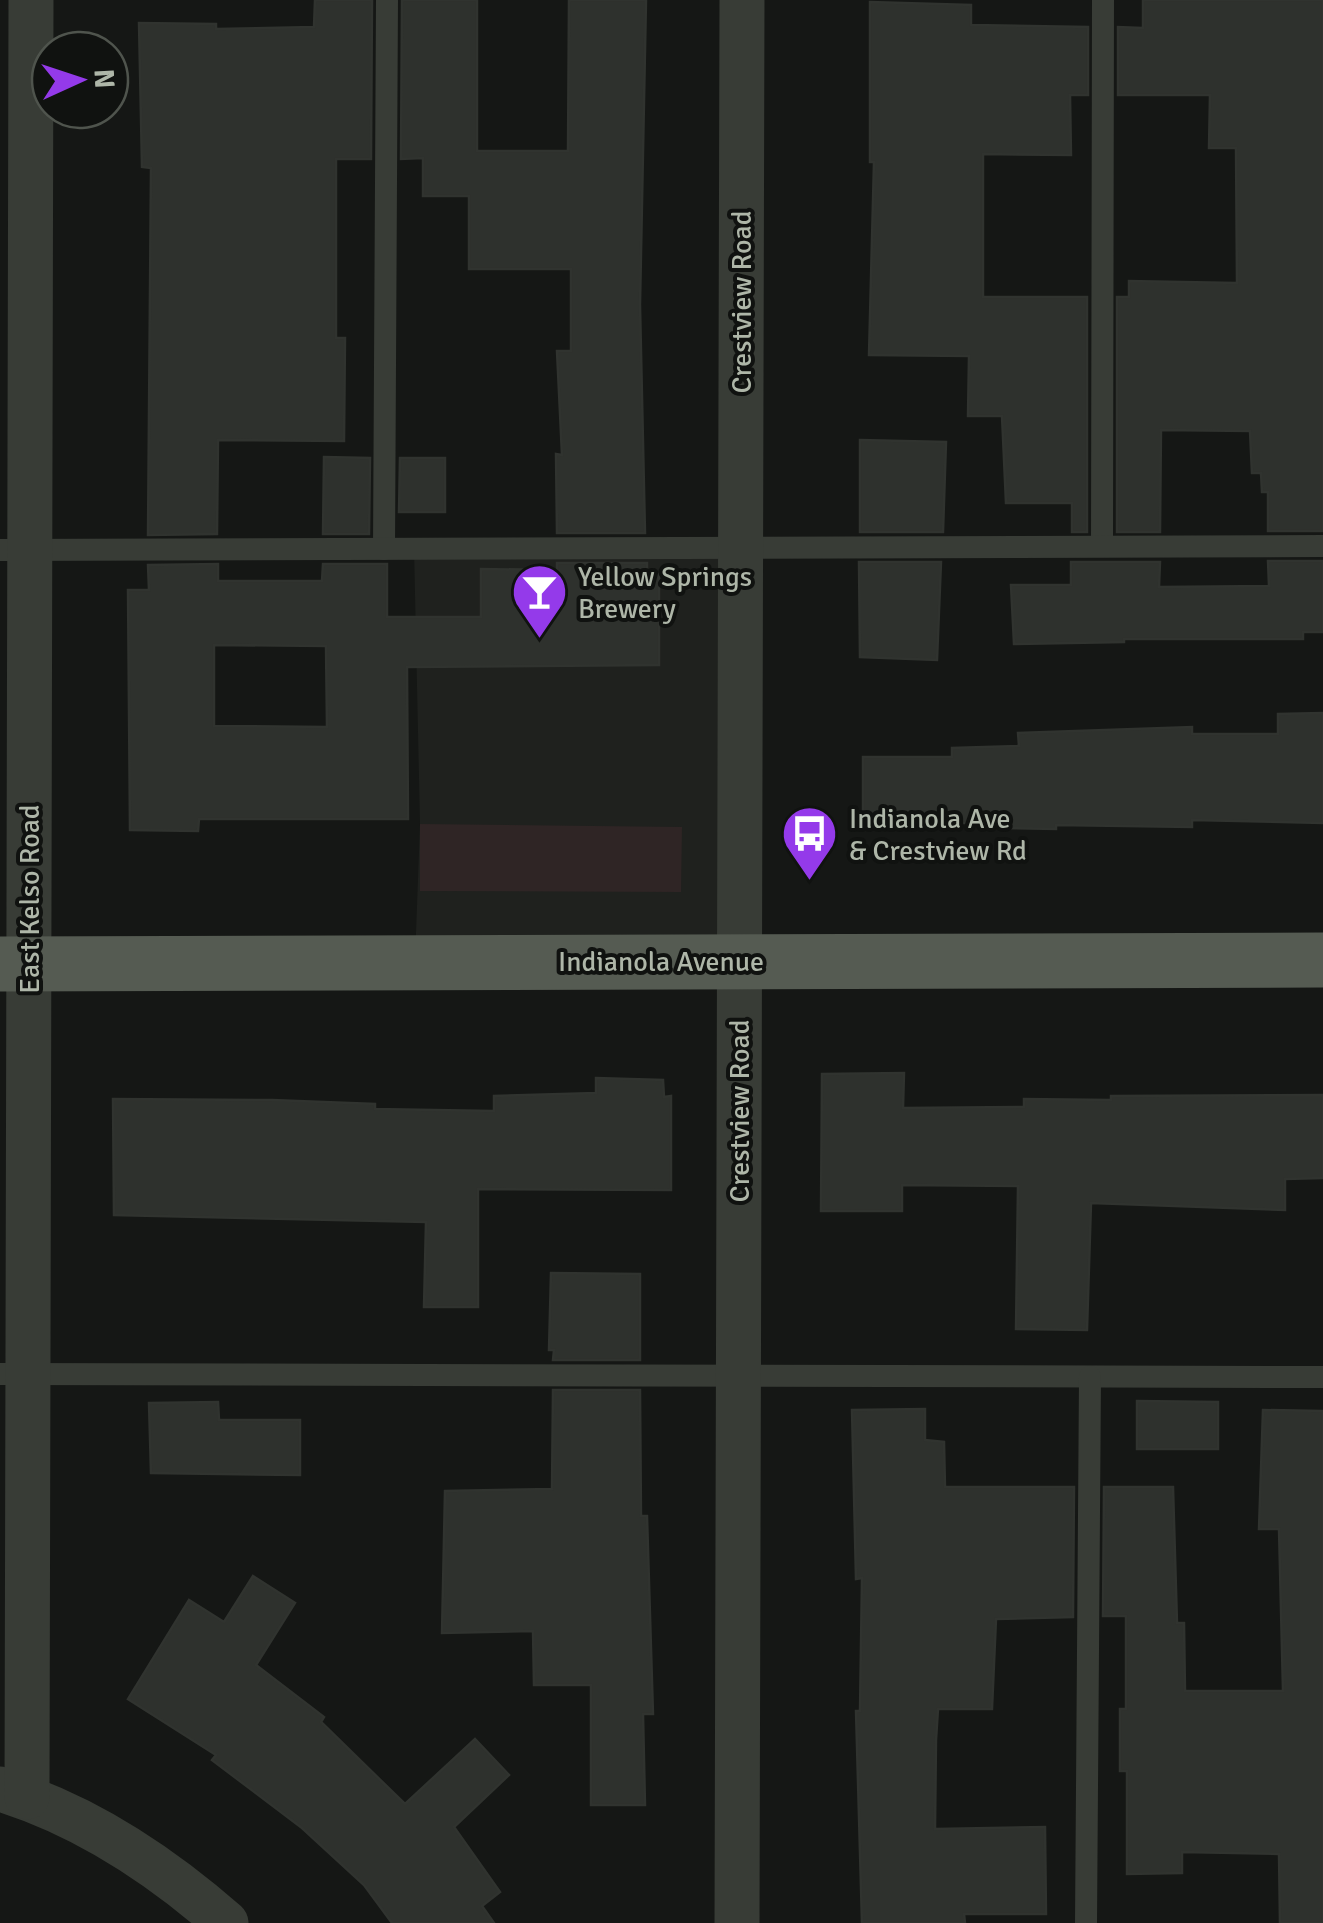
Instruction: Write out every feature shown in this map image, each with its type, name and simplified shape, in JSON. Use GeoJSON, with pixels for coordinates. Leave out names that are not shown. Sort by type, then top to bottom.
{"type":"FeatureCollection","features":[{"type":"Feature","properties":{"kind":"main road","name":"Indianola Avenue"},"geometry":{"type":"LineString","coordinates":[[15,964],[1323,960]]}},
{"type":"Feature","properties":{"kind":"street","name":"East Kelso Road"},"geometry":{"type":"LineString","coordinates":[[14,1793],[15,550],[31,0]]}},
{"type":"Feature","properties":{"kind":"street","name":"Crestview Road"},"geometry":{"type":"LineString","coordinates":[[737,1923],[742,0]]}},
{"type":"Feature","properties":{"kind":"street"},"geometry":{"type":"LineString","coordinates":[[14,1793],[137,1854],[226,1923]]}},
{"type":"Feature","properties":{"kind":"lane"},"geometry":{"type":"LineString","coordinates":[[384,548],[386,0]]}},
{"type":"Feature","properties":{"kind":"lane"},"geometry":{"type":"LineString","coordinates":[[1102,546],[1103,0]]}},
{"type":"Feature","properties":{"kind":"lane"},"geometry":{"type":"LineString","coordinates":[[15,550],[1323,546]]}},
{"type":"Feature","properties":{"kind":"lane"},"geometry":{"type":"LineString","coordinates":[[14,1374],[1323,1377]]}},
{"type":"Feature","properties":{"kind":"lane"},"geometry":{"type":"LineString","coordinates":[[1086,1923],[1090,1376]]}},
{"type":"Feature","properties":{"kind":"shaded area"},"geometry":{"type":"Polygon","coordinates":[[[414,548],[741,548],[740,961],[415,960],[420,824],[414,548]]]}},
{"type":"Feature","properties":{"kind":"shaded area"},"geometry":{"type":"Polygon","coordinates":[[[420,824],[682,827],[681,892],[420,891],[420,824]]]}},
{"type":"Feature","properties":{"kind":"building"},"geometry":{"type":"Polygon","coordinates":[[[315,0],[372,0],[371,159],[336,159],[336,338],[345,338],[344,441],[218,440],[217,534],[148,535],[151,168],[142,167],[139,23],[216,24],[216,29],[314,27],[315,0]]]}},
{"type":"Feature","properties":{"kind":"building"},"geometry":{"type":"Polygon","coordinates":[[[402,0],[477,0],[477,151],[568,151],[569,0],[646,0],[640,305],[645,533],[557,533],[556,454],[562,455],[557,351],[571,351],[571,269],[469,269],[469,196],[423,196],[423,158],[401,159],[402,0]]]}},
{"type":"Feature","properties":{"kind":"building"},"geometry":{"type":"Polygon","coordinates":[[[1143,0],[1323,0],[1323,531],[1268,531],[1268,492],[1262,492],[1261,473],[1252,473],[1250,431],[1161,430],[1160,532],[1117,532],[1117,297],[1129,297],[1129,281],[1237,283],[1236,148],[1209,148],[1210,95],[1118,95],[1118,27],[1143,28],[1143,0]]]}},
{"type":"Feature","properties":{"kind":"building"},"geometry":{"type":"Polygon","coordinates":[[[870,2],[971,5],[971,25],[1088,27],[1088,95],[1070,95],[1071,155],[983,154],[983,297],[1087,297],[1087,532],[1072,532],[1072,503],[1006,503],[1002,416],[968,416],[969,356],[869,355],[874,162],[870,162],[870,2]]]}},
{"type":"Feature","properties":{"kind":"building"},"geometry":{"type":"Polygon","coordinates":[[[860,440],[946,442],[943,532],[860,532],[860,440]]]}},
{"type":"Feature","properties":{"kind":"building"},"geometry":{"type":"Polygon","coordinates":[[[324,457],[370,458],[369,534],[323,534],[324,457]]]}},
{"type":"Feature","properties":{"kind":"building"},"geometry":{"type":"Polygon","coordinates":[[[400,458],[445,458],[445,512],[399,512],[400,458]]]}},
{"type":"Feature","properties":{"kind":"building"},"geometry":{"type":"Polygon","coordinates":[[[1268,561],[1323,561],[1323,632],[1303,632],[1303,639],[1124,639],[1014,644],[1011,585],[1071,585],[1071,562],[1160,562],[1159,587],[1269,586],[1268,561]]]}},
{"type":"Feature","properties":{"kind":"building"},"geometry":{"type":"Polygon","coordinates":[[[859,562],[941,562],[937,660],[860,657],[859,562]]]}},
{"type":"Feature","properties":{"kind":"building"},"geometry":{"type":"Polygon","coordinates":[[[557,563],[647,563],[647,573],[659,574],[659,665],[407,667],[408,819],[199,819],[198,831],[130,830],[128,590],[149,590],[148,565],[218,564],[218,581],[322,581],[323,564],[387,564],[387,617],[481,617],[481,569],[557,570],[557,563]],[[214,645],[214,726],[327,727],[326,646],[214,645]]]}},
{"type":"Feature","properties":{"kind":"building"},"geometry":{"type":"Polygon","coordinates":[[[1323,713],[1323,823],[1192,820],[1192,827],[1056,825],[1056,829],[998,828],[998,823],[863,823],[863,757],[952,757],[952,748],[1019,746],[1018,733],[1192,727],[1192,734],[1278,734],[1278,714],[1323,713]]]}},
{"type":"Feature","properties":{"kind":"building"},"geometry":{"type":"Polygon","coordinates":[[[904,1073],[903,1108],[1024,1107],[1024,1099],[1111,1100],[1111,1096],[1323,1095],[1323,1178],[1285,1179],[1285,1210],[1091,1203],[1087,1330],[1016,1329],[1018,1186],[902,1185],[902,1211],[821,1211],[822,1074],[904,1073]]]}},
{"type":"Feature","properties":{"kind":"building"},"geometry":{"type":"Polygon","coordinates":[[[596,1078],[663,1080],[664,1097],[671,1096],[671,1190],[478,1189],[478,1307],[424,1307],[426,1222],[114,1215],[113,1099],[272,1100],[375,1104],[375,1109],[494,1111],[494,1096],[596,1093],[596,1078]]]}},
{"type":"Feature","properties":{"kind":"building"},"geometry":{"type":"Polygon","coordinates":[[[551,1273],[640,1274],[640,1360],[553,1360],[554,1350],[549,1350],[551,1273]]]}},
{"type":"Feature","properties":{"kind":"building"},"geometry":{"type":"Polygon","coordinates":[[[553,1390],[640,1390],[641,1516],[647,1516],[653,1714],[643,1714],[645,1805],[591,1805],[591,1685],[534,1685],[533,1631],[442,1633],[445,1491],[552,1489],[553,1390]]]}},
{"type":"Feature","properties":{"kind":"building"},"geometry":{"type":"Polygon","coordinates":[[[1137,1401],[1218,1402],[1218,1449],[1137,1449],[1137,1401]]]}},
{"type":"Feature","properties":{"kind":"building"},"geometry":{"type":"Polygon","coordinates":[[[218,1402],[219,1420],[300,1420],[300,1475],[151,1473],[149,1403],[218,1402]]]}},
{"type":"Feature","properties":{"kind":"building"},"geometry":{"type":"Polygon","coordinates":[[[925,1409],[925,1440],[944,1442],[945,1487],[1074,1487],[1073,1617],[996,1619],[992,1709],[938,1709],[935,1829],[1045,1827],[1046,1914],[964,1914],[965,1923],[862,1923],[856,1711],[860,1711],[862,1578],[856,1579],[852,1410],[925,1409]]]}},
{"type":"Feature","properties":{"kind":"building"},"geometry":{"type":"Polygon","coordinates":[[[1263,1410],[1323,1411],[1323,1923],[1280,1923],[1279,1854],[1182,1852],[1182,1873],[1127,1874],[1127,1771],[1120,1771],[1120,1709],[1126,1709],[1126,1616],[1103,1616],[1104,1487],[1173,1487],[1177,1623],[1184,1623],[1185,1691],[1283,1691],[1279,1529],[1259,1529],[1263,1410]]]}},
{"type":"Feature","properties":{"kind":"building"},"geometry":{"type":"Polygon","coordinates":[[[253,1576],[295,1603],[256,1665],[324,1717],[321,1722],[405,1804],[475,1739],[509,1775],[454,1827],[500,1892],[482,1906],[494,1923],[392,1923],[364,1885],[302,1828],[212,1760],[216,1755],[128,1699],[189,1600],[224,1622],[253,1576]]]}},
{"type":"Feature","properties":{"kind":"place","name":"Yellow Springs Brewery"},"geometry":{"type":"Point","coordinates":[539,641]}},
{"type":"Feature","properties":{"kind":"place","name":"Indianola Ave & Crestview Rd"},"geometry":{"type":"Point","coordinates":[810,883]}}]}
